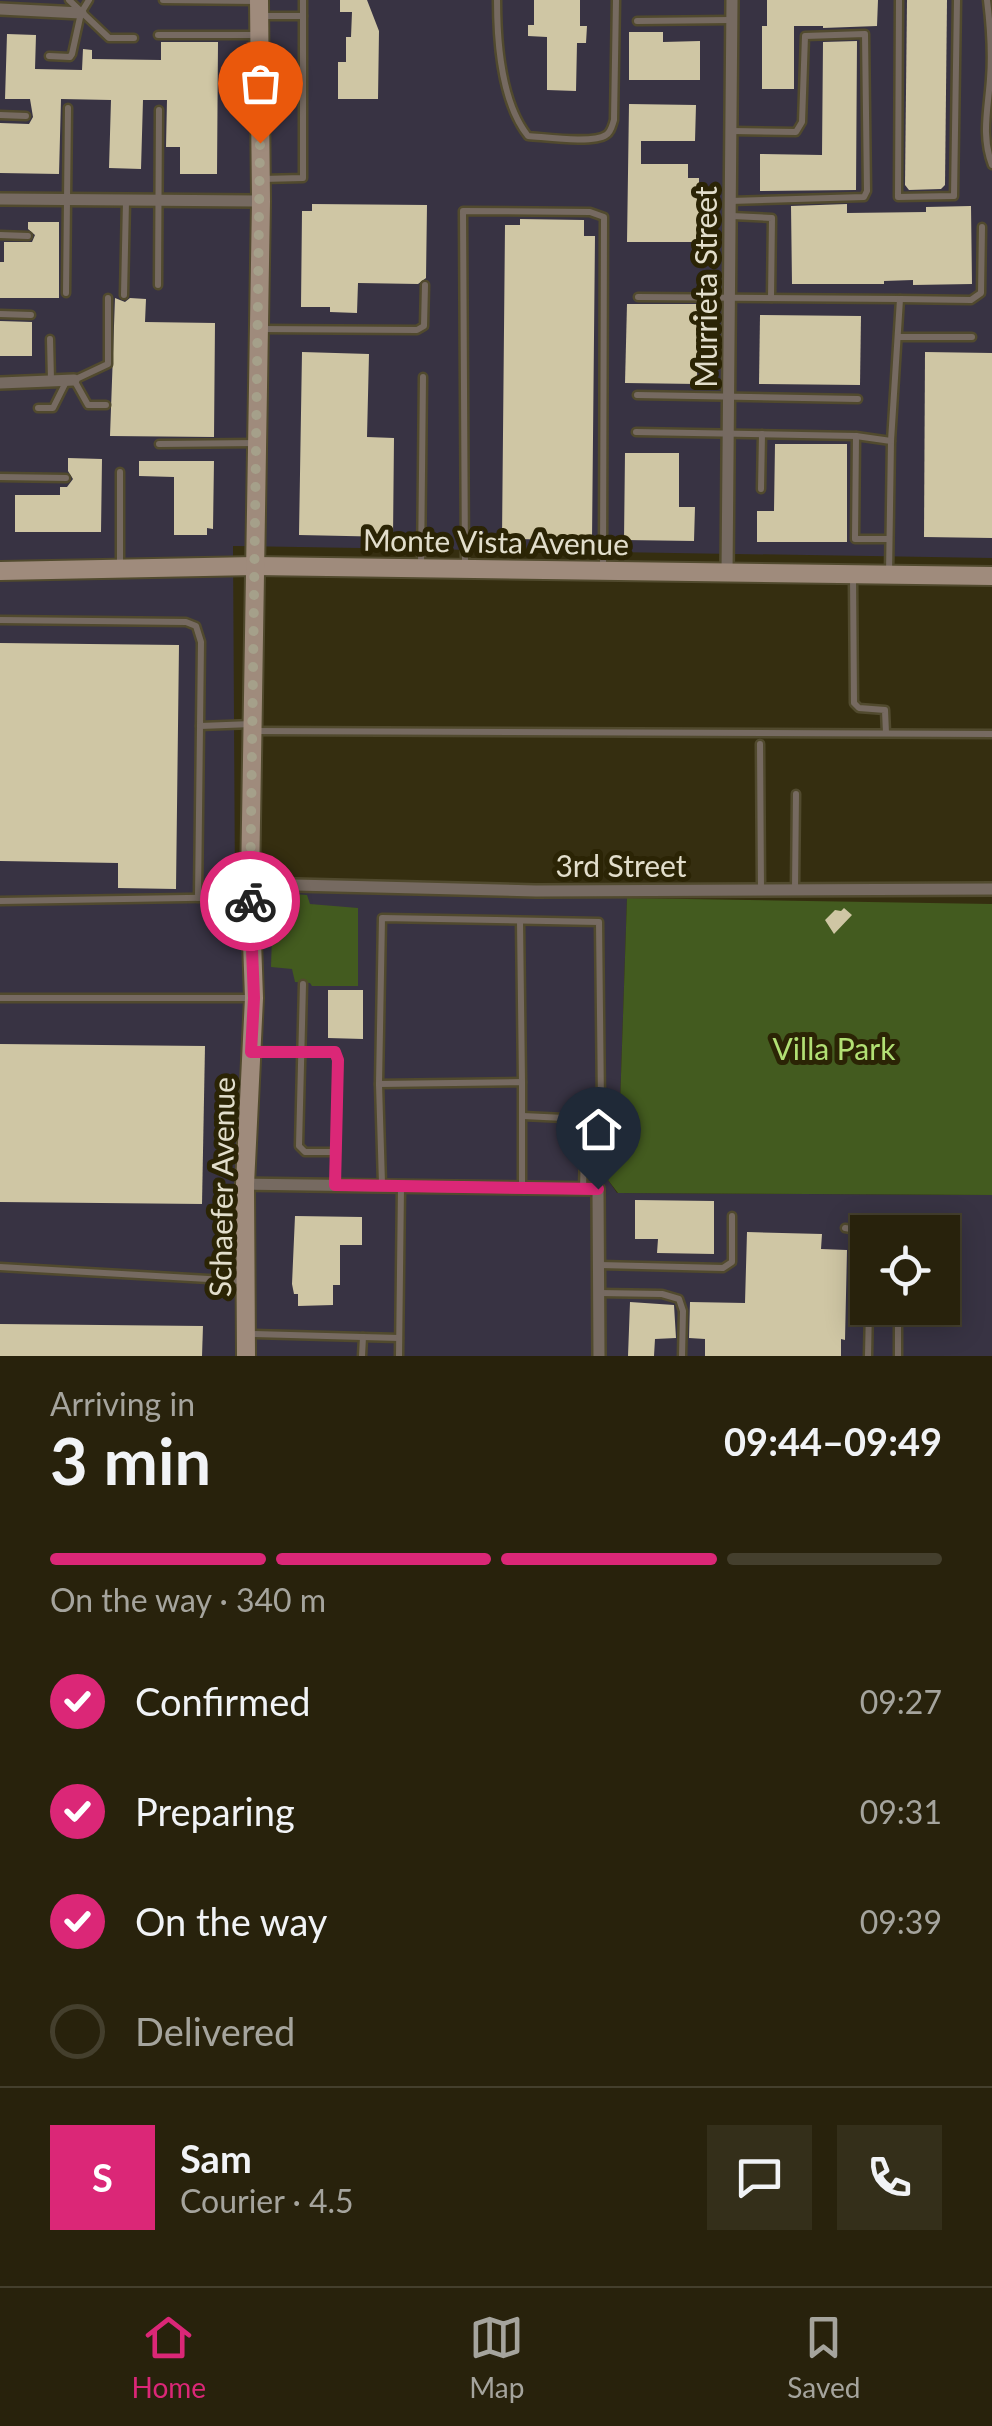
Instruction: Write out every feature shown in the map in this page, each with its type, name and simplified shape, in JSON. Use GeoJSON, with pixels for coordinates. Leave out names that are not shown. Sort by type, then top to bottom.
{"type":"FeatureCollection","features":[{"type":"Feature","properties":{"kind":"street","name":"Murrieta Street"},"geometry":{"type":"LineString","coordinates":[[727,574],[732,0]]}},
{"type":"Feature","properties":{"kind":"street"},"geometry":{"type":"LineString","coordinates":[[0,8],[81,13]]}},
{"type":"Feature","properties":{"kind":"street","name":"Schaefer Avenue"},"geometry":{"type":"LineString","coordinates":[[246,1356],[245,1184],[254,998],[250,890],[261,201],[259,13]]}},
{"type":"Feature","properties":{"kind":"street"},"geometry":{"type":"LineString","coordinates":[[0,198],[261,201]]}},
{"type":"Feature","properties":{"kind":"street"},"geometry":{"type":"LineString","coordinates":[[0,383],[71,380]]}},
{"type":"Feature","properties":{"kind":"street","name":"Monte Vista Avenue"},"geometry":{"type":"LineString","coordinates":[[0,570],[255,566],[992,576]]}},
{"type":"Feature","properties":{"kind":"street","name":"3rd Street"},"geometry":{"type":"LineString","coordinates":[[250,890],[992,889]]}},
{"type":"Feature","properties":{"kind":"street"},"geometry":{"type":"LineString","coordinates":[[245,1184],[598,1189],[599,1356]]}},
{"type":"Feature","properties":{"kind":"lane"},"geometry":{"type":"LineString","coordinates":[[70,0],[108,38],[134,38]]}},
{"type":"Feature","properties":{"kind":"lane"},"geometry":{"type":"LineString","coordinates":[[49,56],[72,54],[81,13],[89,0]]}},
{"type":"Feature","properties":{"kind":"lane"},"geometry":{"type":"LineString","coordinates":[[162,0],[303,16]]}},
{"type":"Feature","properties":{"kind":"lane"},"geometry":{"type":"LineString","coordinates":[[261,179],[303,178],[303,0]]}},
{"type":"Feature","properties":{"kind":"lane"},"geometry":{"type":"LineString","coordinates":[[497,0],[504,78],[519,126],[528,136],[580,139],[604,137],[614,120],[616,0]]}},
{"type":"Feature","properties":{"kind":"lane"},"geometry":{"type":"LineString","coordinates":[[900,0],[898,197],[954,196],[957,0]]}},
{"type":"Feature","properties":{"kind":"lane"},"geometry":{"type":"LineString","coordinates":[[987,0],[991,77],[985,117],[992,165]]}},
{"type":"Feature","properties":{"kind":"lane"},"geometry":{"type":"LineString","coordinates":[[158,35],[259,13]]}},
{"type":"Feature","properties":{"kind":"lane"},"geometry":{"type":"LineString","coordinates":[[638,21],[732,20]]}},
{"type":"Feature","properties":{"kind":"lane"},"geometry":{"type":"LineString","coordinates":[[730,200],[864,198],[866,34],[805,36],[802,122],[796,132],[731,131]]}},
{"type":"Feature","properties":{"kind":"lane"},"geometry":{"type":"LineString","coordinates":[[66,292],[68,108]]}},
{"type":"Feature","properties":{"kind":"lane"},"geometry":{"type":"LineString","coordinates":[[158,284],[160,110]]}},
{"type":"Feature","properties":{"kind":"lane"},"geometry":{"type":"LineString","coordinates":[[0,115],[26,116]]}},
{"type":"Feature","properties":{"kind":"lane"},"geometry":{"type":"LineString","coordinates":[[124,295],[126,200]]}},
{"type":"Feature","properties":{"kind":"lane"},"geometry":{"type":"LineString","coordinates":[[464,568],[464,211],[590,212],[604,217],[604,570]]}},
{"type":"Feature","properties":{"kind":"lane"},"geometry":{"type":"LineString","coordinates":[[730,216],[772,218],[771,298]]}},
{"type":"Feature","properties":{"kind":"lane"},"geometry":{"type":"LineString","coordinates":[[638,297],[971,300],[981,293],[982,227]]}},
{"type":"Feature","properties":{"kind":"lane"},"geometry":{"type":"LineString","coordinates":[[0,236],[28,236]]}},
{"type":"Feature","properties":{"kind":"lane"},"geometry":{"type":"LineString","coordinates":[[259,329],[418,330],[424,326],[425,285]]}},
{"type":"Feature","properties":{"kind":"lane"},"geometry":{"type":"LineString","coordinates":[[38,408],[52,408],[71,380],[108,364],[108,298]]}},
{"type":"Feature","properties":{"kind":"lane"},"geometry":{"type":"LineString","coordinates":[[889,576],[891,441],[900,298]]}},
{"type":"Feature","properties":{"kind":"lane"},"geometry":{"type":"LineString","coordinates":[[0,314],[30,315]]}},
{"type":"Feature","properties":{"kind":"lane"},"geometry":{"type":"LineString","coordinates":[[898,336],[972,337]]}},
{"type":"Feature","properties":{"kind":"lane"},"geometry":{"type":"LineString","coordinates":[[50,340],[52,380]]}},
{"type":"Feature","properties":{"kind":"lane"},"geometry":{"type":"LineString","coordinates":[[420,568],[423,377]]}},
{"type":"Feature","properties":{"kind":"lane"},"geometry":{"type":"LineString","coordinates":[[71,380],[88,405],[106,405]]}},
{"type":"Feature","properties":{"kind":"lane"},"geometry":{"type":"LineString","coordinates":[[637,395],[858,399]]}},
{"type":"Feature","properties":{"kind":"lane"},"geometry":{"type":"LineString","coordinates":[[636,432],[856,436],[891,441]]}},
{"type":"Feature","properties":{"kind":"lane"},"geometry":{"type":"LineString","coordinates":[[761,489],[762,434]]}},
{"type":"Feature","properties":{"kind":"lane"},"geometry":{"type":"LineString","coordinates":[[856,436],[855,539],[890,539]]}},
{"type":"Feature","properties":{"kind":"lane"},"geometry":{"type":"LineString","coordinates":[[159,444],[258,443]]}},
{"type":"Feature","properties":{"kind":"lane"},"geometry":{"type":"LineString","coordinates":[[120,472],[120,568]]}},
{"type":"Feature","properties":{"kind":"lane"},"geometry":{"type":"LineString","coordinates":[[0,477],[66,478]]}},
{"type":"Feature","properties":{"kind":"lane"},"geometry":{"type":"LineString","coordinates":[[854,575],[854,703],[858,708],[885,710],[886,733]]}},
{"type":"Feature","properties":{"kind":"lane"},"geometry":{"type":"LineString","coordinates":[[0,620],[186,622],[196,626],[201,642],[198,898]]}},
{"type":"Feature","properties":{"kind":"lane"},"geometry":{"type":"LineString","coordinates":[[200,726],[992,734]]}},
{"type":"Feature","properties":{"kind":"lane"},"geometry":{"type":"LineString","coordinates":[[760,744],[761,890]]}},
{"type":"Feature","properties":{"kind":"lane"},"geometry":{"type":"LineString","coordinates":[[796,794],[796,890]]}},
{"type":"Feature","properties":{"kind":"lane"},"geometry":{"type":"LineString","coordinates":[[0,901],[198,898],[250,890]]}},
{"type":"Feature","properties":{"kind":"lane"},"geometry":{"type":"LineString","coordinates":[[382,1186],[378,1084],[382,918],[599,922],[598,1114],[585,1119],[524,1116]]}},
{"type":"Feature","properties":{"kind":"lane"},"geometry":{"type":"LineString","coordinates":[[520,921],[522,1188]]}},
{"type":"Feature","properties":{"kind":"lane"},"geometry":{"type":"LineString","coordinates":[[302,984],[299,1146],[305,1152],[336,1152]]}},
{"type":"Feature","properties":{"kind":"lane"},"geometry":{"type":"LineString","coordinates":[[0,998],[254,998]]}},
{"type":"Feature","properties":{"kind":"lane"},"geometry":{"type":"LineString","coordinates":[[251,1052],[335,1052],[335,1185]]}},
{"type":"Feature","properties":{"kind":"lane"},"geometry":{"type":"LineString","coordinates":[[378,1084],[522,1082]]}},
{"type":"Feature","properties":{"kind":"lane"},"geometry":{"type":"LineString","coordinates":[[583,1189],[585,1119]]}},
{"type":"Feature","properties":{"kind":"lane"},"geometry":{"type":"LineString","coordinates":[[400,1186],[400,1356]]}},
{"type":"Feature","properties":{"kind":"lane"},"geometry":{"type":"LineString","coordinates":[[598,1265],[724,1268],[732,1262],[732,1216]]}},
{"type":"Feature","properties":{"kind":"lane"},"geometry":{"type":"LineString","coordinates":[[845,1228],[850,1229]]}},
{"type":"Feature","properties":{"kind":"lane"},"geometry":{"type":"LineString","coordinates":[[0,1267],[246,1281]]}},
{"type":"Feature","properties":{"kind":"lane"},"geometry":{"type":"LineString","coordinates":[[598,1293],[662,1294],[679,1300],[683,1311],[682,1356]]}},
{"type":"Feature","properties":{"kind":"lane"},"geometry":{"type":"LineString","coordinates":[[868,1325],[868,1356]]}},
{"type":"Feature","properties":{"kind":"lane"},"geometry":{"type":"LineString","coordinates":[[898,1325],[898,1356]]}},
{"type":"Feature","properties":{"kind":"lane"},"geometry":{"type":"LineString","coordinates":[[246,1334],[400,1338]]}},
{"type":"Feature","properties":{"kind":"lane"},"geometry":{"type":"LineString","coordinates":[[362,1356],[363,1337]]}},
{"type":"Feature","properties":{"kind":"shaded area"},"geometry":{"type":"Polygon","coordinates":[[[0,0],[992,0],[992,558],[233,546],[235,888],[627,898],[618,1164],[608,1180],[617,1193],[992,1195],[992,1356],[0,1356],[0,0]]]}},
{"type":"Feature","properties":{"kind":"green space"},"geometry":{"type":"Polygon","coordinates":[[[283,893],[307,895],[310,904],[358,908],[358,986],[312,986],[295,982],[292,969],[271,967],[273,903],[283,893]]]}},
{"type":"Feature","properties":{"kind":"green space","name":"Villa Park"},"geometry":{"type":"Polygon","coordinates":[[[627,898],[992,904],[992,1195],[618,1193],[608,1180],[618,1164],[627,898]]]}},
{"type":"Feature","properties":{"kind":"building"},"geometry":{"type":"Polygon","coordinates":[[[340,0],[367,0],[379,31],[378,99],[338,99],[338,62],[346,62],[352,12],[340,12],[340,0]]]}},
{"type":"Feature","properties":{"kind":"building"},"geometry":{"type":"Polygon","coordinates":[[[534,0],[580,0],[580,26],[587,26],[586,43],[577,43],[576,91],[547,90],[547,37],[528,36],[528,25],[534,25],[534,0]]]}},
{"type":"Feature","properties":{"kind":"building"},"geometry":{"type":"Polygon","coordinates":[[[767,0],[878,0],[877,26],[794,26],[794,89],[762,89],[762,26],[767,26],[767,0]]]}},
{"type":"Feature","properties":{"kind":"building"},"geometry":{"type":"Polygon","coordinates":[[[907,0],[947,0],[945,185],[941,189],[909,190],[905,185],[907,0]]]}},
{"type":"Feature","properties":{"kind":"building"},"geometry":{"type":"Polygon","coordinates":[[[629,32],[663,32],[663,42],[700,41],[700,80],[629,80],[629,32]]]}},
{"type":"Feature","properties":{"kind":"building"},"geometry":{"type":"Polygon","coordinates":[[[7,34],[36,35],[35,69],[82,70],[83,49],[92,50],[92,59],[161,60],[161,42],[218,42],[217,174],[180,174],[180,147],[166,147],[167,100],[143,100],[141,169],[109,168],[111,100],[61,99],[59,174],[0,173],[0,123],[29,124],[33,117],[30,99],[5,99],[7,34]]]}},
{"type":"Feature","properties":{"kind":"building"},"geometry":{"type":"Polygon","coordinates":[[[857,41],[856,190],[760,191],[760,154],[822,155],[823,42],[857,41]]]}},
{"type":"Feature","properties":{"kind":"building"},"geometry":{"type":"Polygon","coordinates":[[[629,104],[696,105],[695,141],[641,141],[641,164],[688,164],[688,178],[699,178],[699,242],[627,242],[629,104]]]}},
{"type":"Feature","properties":{"kind":"building"},"geometry":{"type":"Polygon","coordinates":[[[312,204],[427,205],[426,278],[418,284],[358,283],[357,313],[330,312],[330,307],[301,307],[302,211],[312,211],[312,204]]]}},
{"type":"Feature","properties":{"kind":"building"},"geometry":{"type":"Polygon","coordinates":[[[847,204],[847,213],[926,212],[926,207],[971,206],[972,284],[913,285],[913,280],[884,284],[792,284],[791,206],[847,204]]]}},
{"type":"Feature","properties":{"kind":"building"},"geometry":{"type":"Polygon","coordinates":[[[520,219],[584,220],[584,236],[595,236],[592,540],[502,539],[505,225],[520,225],[520,219]]]}},
{"type":"Feature","properties":{"kind":"building"},"geometry":{"type":"Polygon","coordinates":[[[28,222],[59,222],[59,298],[0,298],[4,242],[32,242],[35,235],[28,229],[28,222]]]}},
{"type":"Feature","properties":{"kind":"building"},"geometry":{"type":"Polygon","coordinates":[[[115,298],[125,302],[130,298],[146,299],[145,322],[215,323],[214,437],[110,436],[115,298]]]}},
{"type":"Feature","properties":{"kind":"building"},"geometry":{"type":"Polygon","coordinates":[[[627,304],[698,304],[697,384],[625,383],[627,304]]]}},
{"type":"Feature","properties":{"kind":"building"},"geometry":{"type":"Polygon","coordinates":[[[760,315],[861,316],[860,385],[759,384],[760,315]]]}},
{"type":"Feature","properties":{"kind":"building"},"geometry":{"type":"Polygon","coordinates":[[[0,321],[32,322],[32,356],[0,356],[0,321]]]}},
{"type":"Feature","properties":{"kind":"building"},"geometry":{"type":"Polygon","coordinates":[[[302,352],[369,354],[367,437],[394,438],[393,537],[299,535],[302,352]]]}},
{"type":"Feature","properties":{"kind":"building"},"geometry":{"type":"Polygon","coordinates":[[[925,352],[992,353],[992,538],[924,537],[925,352]]]}},
{"type":"Feature","properties":{"kind":"building"},"geometry":{"type":"Polygon","coordinates":[[[775,444],[847,444],[847,542],[757,542],[757,511],[774,511],[775,444]]]}},
{"type":"Feature","properties":{"kind":"building"},"geometry":{"type":"Polygon","coordinates":[[[625,453],[679,453],[679,507],[695,507],[694,541],[624,540],[625,453]]]}},
{"type":"Feature","properties":{"kind":"building"},"geometry":{"type":"Polygon","coordinates":[[[68,458],[102,459],[101,532],[15,532],[15,495],[60,495],[60,487],[67,487],[73,479],[68,471],[68,458]]]}},
{"type":"Feature","properties":{"kind":"building"},"geometry":{"type":"Polygon","coordinates":[[[139,461],[214,461],[213,529],[207,528],[207,535],[174,535],[174,477],[139,476],[139,461]]]}},
{"type":"Feature","properties":{"kind":"building"},"geometry":{"type":"Polygon","coordinates":[[[0,643],[179,645],[176,889],[118,888],[118,863],[0,861],[0,643]]]}},
{"type":"Feature","properties":{"kind":"building"},"geometry":{"type":"Polygon","coordinates":[[[844,908],[852,915],[834,934],[825,920],[835,910],[844,908]]]}},
{"type":"Feature","properties":{"kind":"building"},"geometry":{"type":"Polygon","coordinates":[[[328,990],[363,990],[363,1039],[328,1038],[328,990]]]}},
{"type":"Feature","properties":{"kind":"building"},"geometry":{"type":"Polygon","coordinates":[[[0,1044],[205,1046],[202,1204],[0,1202],[0,1044]]]}},
{"type":"Feature","properties":{"kind":"building"},"geometry":{"type":"Polygon","coordinates":[[[635,1200],[714,1201],[714,1254],[657,1253],[658,1239],[635,1239],[635,1200]]]}},
{"type":"Feature","properties":{"kind":"building"},"geometry":{"type":"Polygon","coordinates":[[[295,1216],[362,1217],[362,1245],[340,1245],[340,1285],[333,1285],[333,1305],[298,1306],[298,1294],[294,1294],[292,1284],[295,1216]]]}},
{"type":"Feature","properties":{"kind":"building"},"geometry":{"type":"Polygon","coordinates":[[[747,1232],[822,1234],[821,1249],[847,1250],[845,1340],[841,1339],[841,1356],[705,1356],[705,1339],[689,1338],[690,1302],[745,1303],[747,1232]]]}},
{"type":"Feature","properties":{"kind":"building"},"geometry":{"type":"Polygon","coordinates":[[[630,1302],[674,1305],[676,1338],[655,1339],[654,1356],[628,1356],[630,1302]]]}},
{"type":"Feature","properties":{"kind":"building"},"geometry":{"type":"Polygon","coordinates":[[[0,1324],[203,1326],[202,1356],[0,1356],[0,1324]]]}},
{"type":"Feature","properties":{"kind":"way so far"},"geometry":{"type":"LineString","coordinates":[[250,901],[260,143]]}},
{"type":"Feature","properties":{"kind":"route"},"geometry":{"type":"LineString","coordinates":[[250,901],[254,998],[251,1052],[335,1052],[335,1185],[598,1189]]}}]}
